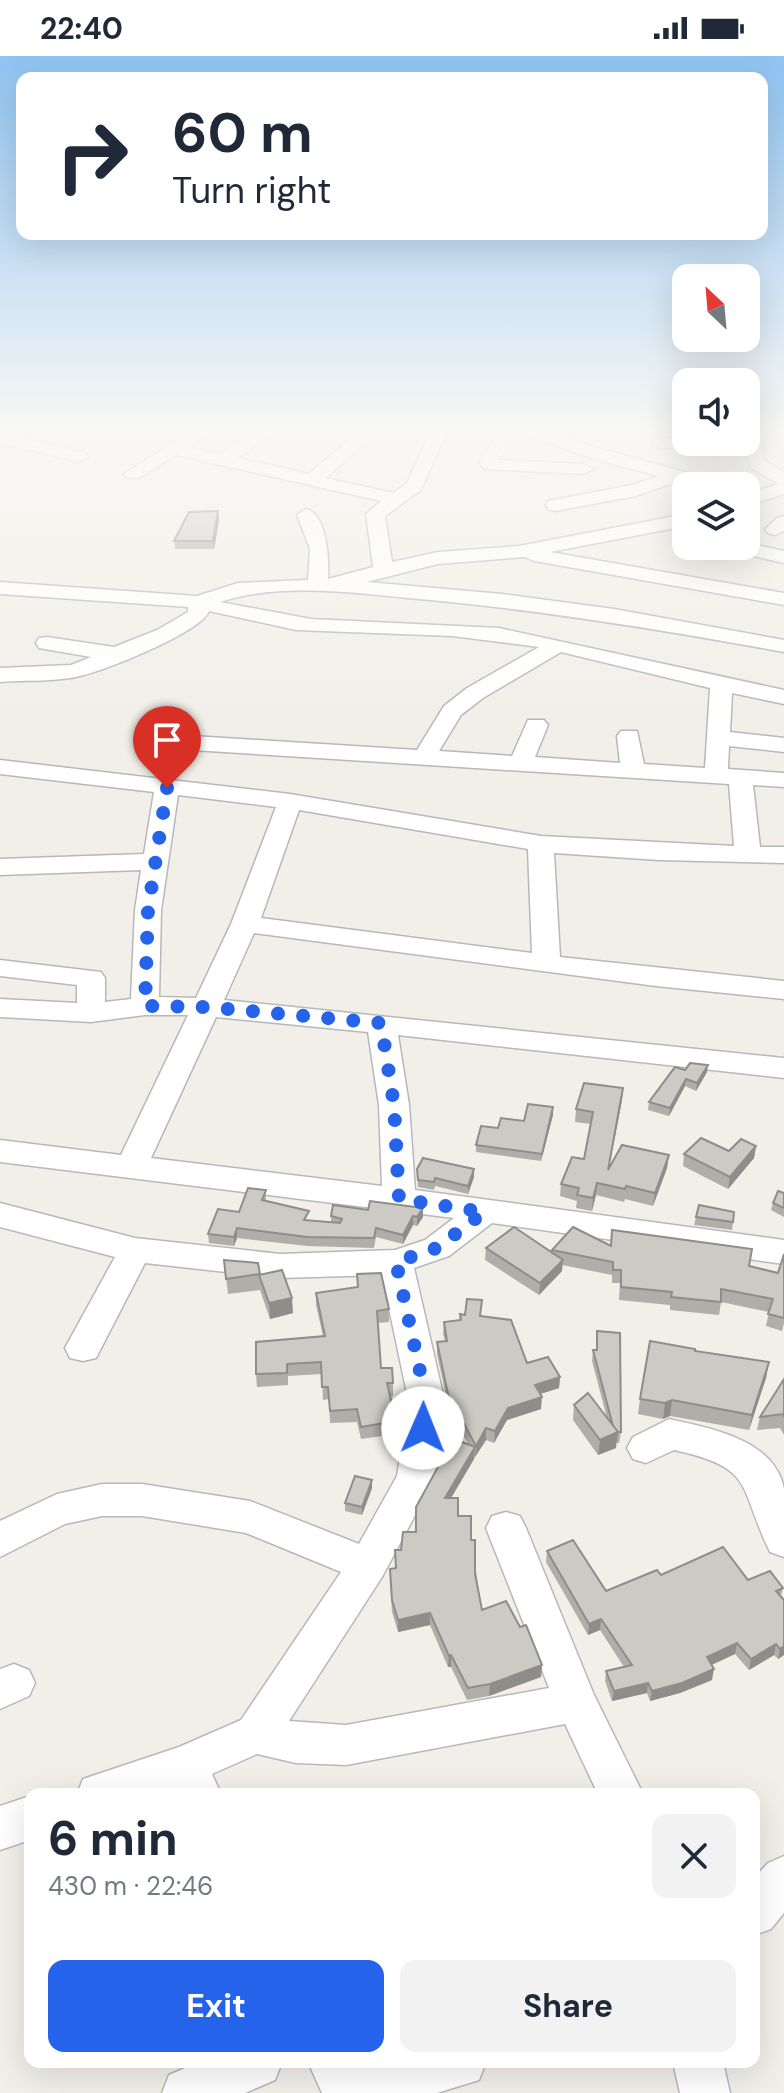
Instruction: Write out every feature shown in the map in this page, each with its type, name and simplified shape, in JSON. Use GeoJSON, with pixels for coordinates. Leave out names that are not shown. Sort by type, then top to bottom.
{"type":"FeatureCollection","features":[{"type":"Feature","properties":{"kind":"street"},"geometry":{"type":"LineString","coordinates":[[309,522],[320,549],[328,585]]}},
{"type":"Feature","properties":{"kind":"street"},"geometry":{"type":"LineString","coordinates":[[374,522],[383,570]]}},
{"type":"Feature","properties":{"kind":"street"},"geometry":{"type":"LineString","coordinates":[[328,585],[456,555],[519,552],[672,524]]}},
{"type":"Feature","properties":{"kind":"street"},"geometry":{"type":"LineString","coordinates":[[650,529],[672,533]]}},
{"type":"Feature","properties":{"kind":"street"},"geometry":{"type":"LineString","coordinates":[[519,552],[569,564],[784,599]]}},
{"type":"Feature","properties":{"kind":"street"},"geometry":{"type":"LineString","coordinates":[[760,552],[784,557]]}},
{"type":"Feature","properties":{"kind":"street"},"geometry":{"type":"LineString","coordinates":[[198,602],[238,589],[328,585],[516,602],[614,615],[784,646]]}},
{"type":"Feature","properties":{"kind":"street"},"geometry":{"type":"LineString","coordinates":[[0,588],[198,602],[244,615],[309,625],[428,627],[498,634],[558,645],[721,686],[784,697]]}},
{"type":"Feature","properties":{"kind":"street"},"geometry":{"type":"LineString","coordinates":[[666,672],[705,633],[726,590]]}},
{"type":"Feature","properties":{"kind":"street"},"geometry":{"type":"LineString","coordinates":[[0,675],[74,671],[189,623],[199,614],[198,602]]}},
{"type":"Feature","properties":{"kind":"street"},"geometry":{"type":"LineString","coordinates":[[47,643],[88,647],[115,654]]}},
{"type":"Feature","properties":{"kind":"street"},"geometry":{"type":"LineString","coordinates":[[424,757],[452,711],[488,685],[558,645]]}},
{"type":"Feature","properties":{"kind":"street"},"geometry":{"type":"LineString","coordinates":[[721,686],[716,738],[748,854]]}},
{"type":"Feature","properties":{"kind":"street"},"geometry":{"type":"LineString","coordinates":[[520,765],[536,725]]}},
{"type":"Feature","properties":{"kind":"street"},"geometry":{"type":"LineString","coordinates":[[629,736],[633,771]]}},
{"type":"Feature","properties":{"kind":"street"},"geometry":{"type":"LineString","coordinates":[[716,738],[784,745]]}},
{"type":"Feature","properties":{"kind":"street"},"geometry":{"type":"LineString","coordinates":[[160,741],[784,780]]}},
{"type":"Feature","properties":{"kind":"street"},"geometry":{"type":"LineString","coordinates":[[0,767],[290,801],[541,844],[659,852],[784,855]]}},
{"type":"Feature","properties":{"kind":"street"},"geometry":{"type":"LineString","coordinates":[[145,1006],[148,910],[167,788]]}},
{"type":"Feature","properties":{"kind":"street"},"geometry":{"type":"LineString","coordinates":[[130,1169],[245,924],[290,801]]}},
{"type":"Feature","properties":{"kind":"street"},"geometry":{"type":"LineString","coordinates":[[541,844],[546,963]]}},
{"type":"Feature","properties":{"kind":"street"},"geometry":{"type":"LineString","coordinates":[[0,867],[65,867],[154,861]]}},
{"type":"Feature","properties":{"kind":"street"},"geometry":{"type":"LineString","coordinates":[[245,924],[784,990]]}},
{"type":"Feature","properties":{"kind":"street"},"geometry":{"type":"LineString","coordinates":[[0,968],[91,978],[91,1013]]}},
{"type":"Feature","properties":{"kind":"street"},"geometry":{"type":"LineString","coordinates":[[0,1008],[91,1013],[145,1006],[206,1007],[381,1023],[784,1068]]}},
{"type":"Feature","properties":{"kind":"street"},"geometry":{"type":"LineString","coordinates":[[381,1023],[394,1105],[399,1199]]}},
{"type":"Feature","properties":{"kind":"street"},"geometry":{"type":"LineString","coordinates":[[0,1151],[399,1199],[784,1252]]}},
{"type":"Feature","properties":{"kind":"street"},"geometry":{"type":"LineString","coordinates":[[0,1215],[135,1250],[280,1266],[396,1262],[437,1248],[484,1212]]}},
{"type":"Feature","properties":{"kind":"street"},"geometry":{"type":"LineString","coordinates":[[83,1348],[135,1250]]}},
{"type":"Feature","properties":{"kind":"street"},"geometry":{"type":"LineString","coordinates":[[136,1788],[192,1779],[256,1734],[368,1565],[416,1478],[427,1403],[396,1262]]}},
{"type":"Feature","properties":{"kind":"street"},"geometry":{"type":"LineString","coordinates":[[646,1448],[669,1434],[717,1444],[754,1467],[771,1496],[784,1540]]}},
{"type":"Feature","properties":{"kind":"street"},"geometry":{"type":"LineString","coordinates":[[0,1540],[57,1510],[102,1500],[142,1500],[250,1517],[368,1565]]}},
{"type":"Feature","properties":{"kind":"street"},"geometry":{"type":"LineString","coordinates":[[506,1528],[576,1702],[618,1788]]}},
{"type":"Feature","properties":{"kind":"street"},"geometry":{"type":"LineString","coordinates":[[256,1734],[296,1743],[346,1745],[576,1702]]}},
{"type":"Feature","properties":{"kind":"street"},"geometry":{"type":"LineString","coordinates":[[0,1828],[24,1820]]}},
{"type":"Feature","properties":{"kind":"street"},"geometry":{"type":"LineString","coordinates":[[760,1905],[784,1879]]}},
{"type":"Feature","properties":{"kind":"street"},"geometry":{"type":"LineString","coordinates":[[187,2093],[243,2068]]}},
{"type":"Feature","properties":{"kind":"street"},"geometry":{"type":"LineString","coordinates":[[343,2082],[426,2068]]}},
{"type":"Feature","properties":{"kind":"street"},"geometry":{"type":"LineString","coordinates":[[699,2068],[705,2093]]}},
{"type":"Feature","properties":{"kind":"building"},"geometry":{"type":"Polygon","coordinates":[[[184,522],[216,522],[213,541],[174,541],[184,522]]]}},
{"type":"Feature","properties":{"kind":"building"},"geometry":{"type":"Polygon","coordinates":[[[690,1063],[708,1065],[697,1083],[686,1079],[670,1108],[649,1102],[675,1067],[685,1070],[690,1063]]]}},
{"type":"Feature","properties":{"kind":"building"},"geometry":{"type":"Polygon","coordinates":[[[584,1083],[623,1088],[608,1170],[622,1145],[669,1155],[655,1193],[597,1183],[593,1198],[577,1195],[579,1188],[561,1184],[572,1157],[584,1159],[593,1112],[576,1109],[584,1083]]]}},
{"type":"Feature","properties":{"kind":"building"},"geometry":{"type":"Polygon","coordinates":[[[528,1104],[553,1107],[542,1154],[476,1145],[481,1126],[498,1128],[501,1118],[524,1121],[528,1104]]]}},
{"type":"Feature","properties":{"kind":"building"},"geometry":{"type":"Polygon","coordinates":[[[701,1138],[729,1151],[741,1139],[756,1146],[730,1177],[684,1154],[701,1138]]]}},
{"type":"Feature","properties":{"kind":"building"},"geometry":{"type":"Polygon","coordinates":[[[423,1158],[474,1169],[468,1186],[435,1178],[434,1182],[418,1180],[417,1169],[423,1158]]]}},
{"type":"Feature","properties":{"kind":"building"},"geometry":{"type":"Polygon","coordinates":[[[248,1188],[266,1190],[262,1200],[309,1211],[304,1220],[340,1223],[342,1219],[331,1216],[333,1205],[368,1210],[370,1201],[423,1208],[417,1217],[413,1216],[403,1235],[376,1228],[374,1238],[307,1237],[237,1228],[234,1237],[208,1234],[218,1209],[239,1212],[248,1188]]]}},
{"type":"Feature","properties":{"kind":"building"},"geometry":{"type":"Polygon","coordinates":[[[778,1191],[784,1193],[784,1208],[773,1203],[778,1191]]]}},
{"type":"Feature","properties":{"kind":"building"},"geometry":{"type":"Polygon","coordinates":[[[699,1205],[734,1212],[733,1222],[696,1217],[699,1205]]]}},
{"type":"Feature","properties":{"kind":"building"},"geometry":{"type":"Polygon","coordinates":[[[514,1227],[563,1260],[540,1283],[486,1248],[514,1227]]]}},
{"type":"Feature","properties":{"kind":"building"},"geometry":{"type":"Polygon","coordinates":[[[573,1227],[611,1246],[612,1230],[752,1249],[749,1266],[778,1273],[784,1254],[784,1318],[768,1314],[773,1299],[721,1289],[721,1302],[671,1297],[672,1292],[621,1287],[621,1270],[613,1270],[613,1262],[552,1250],[573,1227]]]}},
{"type":"Feature","properties":{"kind":"building"},"geometry":{"type":"Polygon","coordinates":[[[224,1260],[258,1263],[260,1274],[226,1279],[224,1260]]]}},
{"type":"Feature","properties":{"kind":"building"},"geometry":{"type":"Polygon","coordinates":[[[282,1270],[292,1298],[269,1303],[259,1275],[282,1270]]]}},
{"type":"Feature","properties":{"kind":"building"},"geometry":{"type":"Polygon","coordinates":[[[381,1273],[389,1309],[377,1311],[381,1368],[392,1368],[393,1383],[387,1383],[396,1421],[361,1427],[357,1409],[330,1411],[328,1387],[322,1387],[321,1362],[287,1364],[287,1373],[256,1374],[256,1342],[325,1336],[316,1293],[358,1287],[357,1274],[381,1273]]]}},
{"type":"Feature","properties":{"kind":"building"},"geometry":{"type":"Polygon","coordinates":[[[467,1299],[482,1300],[480,1316],[511,1320],[527,1363],[548,1357],[560,1377],[535,1385],[542,1397],[508,1408],[495,1431],[486,1428],[476,1446],[448,1394],[437,1342],[447,1341],[444,1322],[461,1320],[460,1314],[465,1315],[467,1299]]]}},
{"type":"Feature","properties":{"kind":"building"},"geometry":{"type":"Polygon","coordinates":[[[597,1331],[620,1333],[621,1432],[613,1426],[593,1350],[597,1350],[597,1331]]]}},
{"type":"Feature","properties":{"kind":"building"},"geometry":{"type":"Polygon","coordinates":[[[650,1341],[769,1362],[752,1415],[672,1400],[665,1403],[640,1399],[650,1341]]]}},
{"type":"Feature","properties":{"kind":"building"},"geometry":{"type":"Polygon","coordinates":[[[784,1379],[784,1417],[783,1414],[760,1417],[784,1379]]]}},
{"type":"Feature","properties":{"kind":"building"},"geometry":{"type":"Polygon","coordinates":[[[588,1393],[618,1432],[600,1440],[574,1405],[588,1393]]]}},
{"type":"Feature","properties":{"kind":"building"},"geometry":{"type":"Polygon","coordinates":[[[449,1437],[475,1447],[445,1498],[458,1498],[458,1516],[471,1516],[471,1540],[475,1540],[475,1574],[482,1610],[506,1601],[520,1627],[526,1625],[542,1665],[490,1684],[468,1688],[449,1656],[430,1613],[398,1620],[392,1600],[390,1569],[396,1568],[395,1550],[401,1550],[403,1532],[416,1532],[416,1507],[438,1467],[441,1450],[449,1437]]]}},
{"type":"Feature","properties":{"kind":"building"},"geometry":{"type":"Polygon","coordinates":[[[355,1476],[372,1480],[362,1507],[345,1503],[355,1476]]]}},
{"type":"Feature","properties":{"kind":"building"},"geometry":{"type":"Polygon","coordinates":[[[573,1540],[606,1591],[657,1570],[661,1575],[723,1547],[748,1580],[770,1571],[783,1588],[776,1591],[784,1600],[784,1646],[780,1649],[776,1644],[751,1659],[737,1643],[707,1657],[714,1669],[682,1683],[652,1691],[648,1683],[614,1691],[606,1671],[632,1665],[601,1619],[589,1624],[547,1551],[573,1540]]]}},
{"type":"Feature","properties":{"kind":"route"},"geometry":{"type":"LineString","coordinates":[[167,788],[148,910],[145,1006],[206,1007],[381,1023],[394,1105],[399,1199],[484,1212],[437,1248],[396,1262],[427,1403],[423,1428]]}}]}
